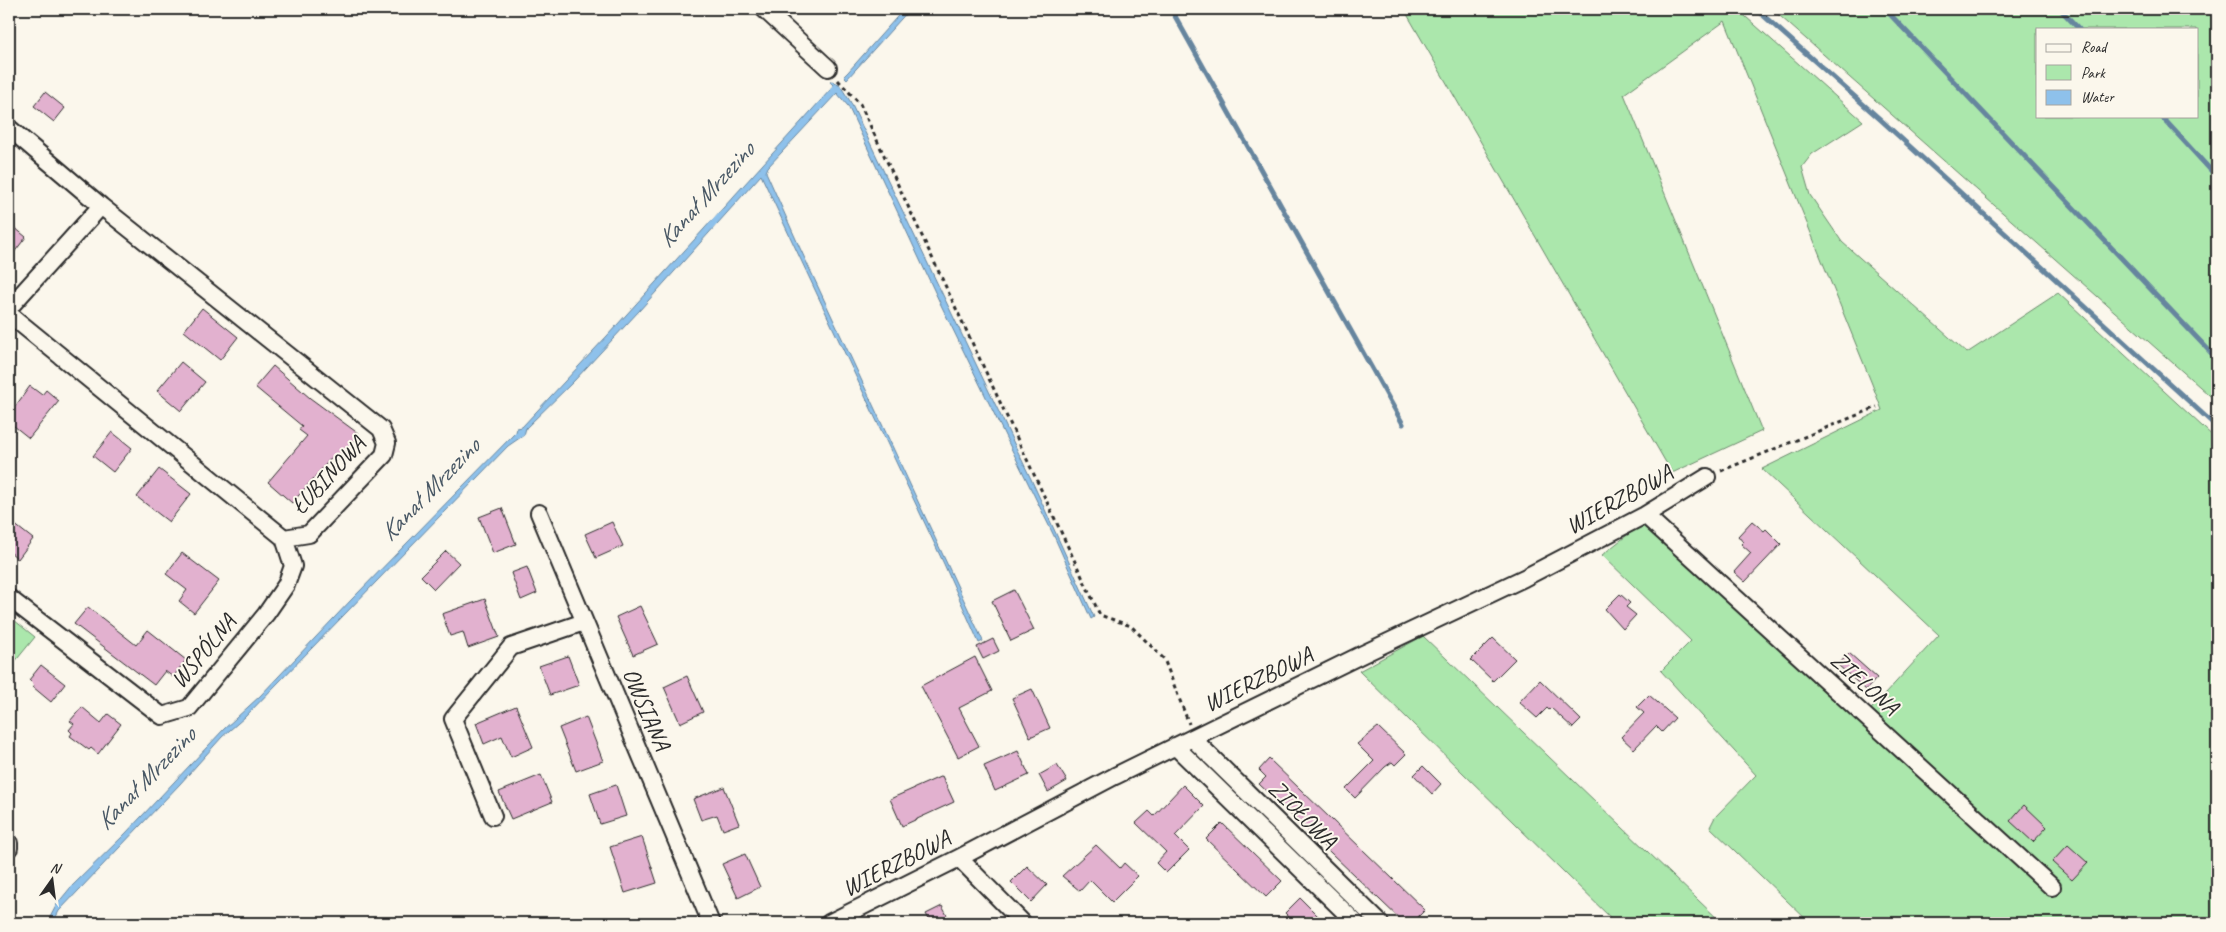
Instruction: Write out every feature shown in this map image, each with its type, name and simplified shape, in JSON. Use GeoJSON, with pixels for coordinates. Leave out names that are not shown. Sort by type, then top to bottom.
{"type":"FeatureCollection","features":[{"type":"Feature","properties":{"kind":"street"},"geometry":{"type":"LineString","coordinates":[[764,9],[828,68]]}},
{"type":"Feature","properties":{"kind":"street","name":"ŁUBINOWA"},"geometry":{"type":"LineString","coordinates":[[9,128],[101,206],[381,429],[387,443],[384,455],[309,534],[284,538],[9,314]]}},
{"type":"Feature","properties":{"kind":"street"},"geometry":{"type":"LineString","coordinates":[[9,308],[101,206]]}},
{"type":"Feature","properties":{"kind":"street","name":"WIERZBOWA"},"geometry":{"type":"LineString","coordinates":[[829,923],[848,919],[959,858],[1175,746],[1524,578],[1645,515],[1707,477]]}},
{"type":"Feature","properties":{"kind":"street","name":"OWSIANA"},"geometry":{"type":"LineString","coordinates":[[539,513],[711,923]]}},
{"type":"Feature","properties":{"kind":"street","name":"ZIELONA"},"geometry":{"type":"LineString","coordinates":[[1645,515],[2052,887]]}},
{"type":"Feature","properties":{"kind":"street","name":"WSPÓLNA"},"geometry":{"type":"LineString","coordinates":[[9,598],[162,716],[189,708],[271,607],[286,585],[292,566],[284,538]]}},
{"type":"Feature","properties":{"kind":"street"},"geometry":{"type":"LineString","coordinates":[[493,816],[453,719],[512,647],[584,622]]}},
{"type":"Feature","properties":{"kind":"street","name":"ZIOŁOWA"},"geometry":{"type":"LineString","coordinates":[[1192,738],[1380,923]]}},
{"type":"Feature","properties":{"kind":"street"},"geometry":{"type":"LineString","coordinates":[[1175,746],[1356,923]]}},
{"type":"Feature","properties":{"kind":"street"},"geometry":{"type":"LineString","coordinates":[[9,843],[9,848]]}},
{"type":"Feature","properties":{"kind":"street"},"geometry":{"type":"LineString","coordinates":[[959,858],[1023,923]]}},
{"type":"Feature","properties":{"kind":"path"},"geometry":{"type":"LineString","coordinates":[[828,68],[860,104],[1100,615],[1131,626],[1164,658],[1186,714],[1192,738]]}},
{"type":"Feature","properties":{"kind":"path"},"geometry":{"type":"LineString","coordinates":[[1707,477],[1877,407]]}},
{"type":"Feature","properties":{"kind":"green space"},"geometry":{"type":"Polygon","coordinates":[[[1404,9],[1737,9],[1863,121],[1812,154],[1802,167],[1810,195],[1842,242],[1967,353],[2058,293],[2217,440],[2217,923],[1810,923],[1710,827],[1715,817],[1756,775],[1661,671],[1691,641],[1602,555],[1645,521],[1863,718],[1939,635],[1762,469],[1882,410],[1725,21],[1624,94],[1762,431],[1672,473],[1404,9]]]}},
{"type":"Feature","properties":{"kind":"green space"},"geometry":{"type":"Polygon","coordinates":[[[1772,9],[2217,9],[2217,402],[1772,9]]]}},
{"type":"Feature","properties":{"kind":"green space"},"geometry":{"type":"Polygon","coordinates":[[[9,616],[35,637],[9,669],[9,616]]]}},
{"type":"Feature","properties":{"kind":"green space"},"geometry":{"type":"Polygon","coordinates":[[[1423,636],[1722,923],[1616,923],[1359,671],[1423,636]]]}},
{"type":"Feature","properties":{"kind":"water"},"geometry":{"type":"Polygon","coordinates":[[[904,9],[910,9],[847,79],[844,76],[904,9]]]}},
{"type":"Feature","properties":{"kind":"water"},"geometry":{"type":"Polygon","coordinates":[[[830,82],[839,84],[850,101],[1031,479],[1094,617],[1091,619],[1054,536],[941,305],[848,106],[837,93],[768,167],[766,172],[983,641],[979,643],[944,564],[761,175],[574,381],[526,428],[524,435],[508,446],[245,717],[222,737],[59,911],[53,923],[47,923],[57,904],[71,887],[125,834],[224,729],[260,696],[516,432],[517,428],[522,427],[607,336],[831,89],[833,85],[830,82]]]}},
{"type":"Feature","properties":{"kind":"building"},"geometry":{"type":"Polygon","coordinates":[[[45,92],[65,108],[54,122],[34,106],[45,92]]]}},
{"type":"Feature","properties":{"kind":"building"},"geometry":{"type":"Polygon","coordinates":[[[9,223],[26,237],[9,259],[9,223]]]}},
{"type":"Feature","properties":{"kind":"building"},"geometry":{"type":"Polygon","coordinates":[[[202,308],[238,337],[220,360],[184,331],[202,308]]]}},
{"type":"Feature","properties":{"kind":"building"},"geometry":{"type":"Polygon","coordinates":[[[181,362],[205,382],[181,411],[157,391],[181,362]]]}},
{"type":"Feature","properties":{"kind":"building"},"geometry":{"type":"Polygon","coordinates":[[[273,366],[310,398],[359,434],[340,460],[334,455],[292,503],[268,482],[307,436],[299,430],[302,426],[255,387],[273,366]]]}},
{"type":"Feature","properties":{"kind":"building"},"geometry":{"type":"Polygon","coordinates":[[[30,386],[42,395],[46,390],[59,401],[29,438],[9,422],[9,415],[30,386]]]}},
{"type":"Feature","properties":{"kind":"building"},"geometry":{"type":"Polygon","coordinates":[[[112,432],[132,448],[113,472],[93,456],[112,432]]]}},
{"type":"Feature","properties":{"kind":"building"},"geometry":{"type":"Polygon","coordinates":[[[159,469],[191,494],[169,522],[137,497],[159,469]]]}},
{"type":"Feature","properties":{"kind":"building"},"geometry":{"type":"Polygon","coordinates":[[[502,508],[516,544],[493,553],[479,517],[502,508]]]}},
{"type":"Feature","properties":{"kind":"building"},"geometry":{"type":"Polygon","coordinates":[[[9,520],[33,539],[18,559],[9,551],[9,520]]]}},
{"type":"Feature","properties":{"kind":"building"},"geometry":{"type":"Polygon","coordinates":[[[1752,521],[1764,531],[1766,529],[1781,544],[1745,582],[1734,572],[1751,553],[1741,544],[1743,542],[1738,536],[1752,521]]]}},
{"type":"Feature","properties":{"kind":"building"},"geometry":{"type":"Polygon","coordinates":[[[612,522],[623,546],[596,558],[585,534],[612,522]]]}},
{"type":"Feature","properties":{"kind":"building"},"geometry":{"type":"Polygon","coordinates":[[[446,551],[459,563],[434,589],[421,576],[446,551]]]}},
{"type":"Feature","properties":{"kind":"building"},"geometry":{"type":"Polygon","coordinates":[[[182,553],[219,581],[194,613],[179,601],[187,590],[166,574],[182,553]]]}},
{"type":"Feature","properties":{"kind":"building"},"geometry":{"type":"Polygon","coordinates":[[[527,567],[537,593],[521,600],[511,573],[527,567]]]}},
{"type":"Feature","properties":{"kind":"building"},"geometry":{"type":"Polygon","coordinates":[[[1014,590],[1034,630],[1011,641],[992,601],[1014,590]]]}},
{"type":"Feature","properties":{"kind":"building"},"geometry":{"type":"Polygon","coordinates":[[[1620,594],[1630,603],[1626,607],[1636,615],[1623,629],[1605,609],[1620,594]]]}},
{"type":"Feature","properties":{"kind":"building"},"geometry":{"type":"Polygon","coordinates":[[[485,599],[499,637],[468,648],[463,632],[450,636],[442,614],[485,599]]]}},
{"type":"Feature","properties":{"kind":"building"},"geometry":{"type":"Polygon","coordinates":[[[640,606],[658,644],[633,655],[616,617],[640,606]]]}},
{"type":"Feature","properties":{"kind":"building"},"geometry":{"type":"Polygon","coordinates":[[[88,607],[136,645],[148,630],[186,660],[173,677],[165,671],[154,685],[74,624],[88,607]]]}},
{"type":"Feature","properties":{"kind":"building"},"geometry":{"type":"Polygon","coordinates":[[[1493,638],[1515,659],[1493,681],[1471,660],[1493,638]]]}},
{"type":"Feature","properties":{"kind":"building"},"geometry":{"type":"Polygon","coordinates":[[[993,639],[999,651],[983,659],[977,647],[993,639]]]}},
{"type":"Feature","properties":{"kind":"building"},"geometry":{"type":"Polygon","coordinates":[[[1849,653],[1877,678],[1866,690],[1838,665],[1849,653]]]}},
{"type":"Feature","properties":{"kind":"building"},"geometry":{"type":"Polygon","coordinates":[[[568,656],[579,685],[550,695],[539,666],[568,656]]]}},
{"type":"Feature","properties":{"kind":"building"},"geometry":{"type":"Polygon","coordinates":[[[975,657],[992,691],[959,708],[979,746],[958,757],[921,686],[975,657]]]}},
{"type":"Feature","properties":{"kind":"building"},"geometry":{"type":"Polygon","coordinates":[[[41,665],[65,684],[51,702],[33,687],[34,685],[29,680],[41,665]]]}},
{"type":"Feature","properties":{"kind":"building"},"geometry":{"type":"Polygon","coordinates":[[[687,676],[703,712],[680,723],[664,687],[687,676]]]}},
{"type":"Feature","properties":{"kind":"building"},"geometry":{"type":"Polygon","coordinates":[[[1540,680],[1581,720],[1573,728],[1551,708],[1549,710],[1547,708],[1537,718],[1519,702],[1540,680]]]}},
{"type":"Feature","properties":{"kind":"building"},"geometry":{"type":"Polygon","coordinates":[[[1032,689],[1050,728],[1030,737],[1012,698],[1032,689]]]}},
{"type":"Feature","properties":{"kind":"building"},"geometry":{"type":"Polygon","coordinates":[[[1649,695],[1675,718],[1662,732],[1656,726],[1634,749],[1621,737],[1644,713],[1637,707],[1649,695]]]}},
{"type":"Feature","properties":{"kind":"building"},"geometry":{"type":"Polygon","coordinates":[[[516,706],[533,747],[511,757],[502,736],[484,744],[476,723],[516,706]]]}},
{"type":"Feature","properties":{"kind":"building"},"geometry":{"type":"Polygon","coordinates":[[[82,707],[101,723],[108,714],[121,724],[98,754],[91,748],[89,750],[70,736],[72,733],[69,730],[74,724],[70,721],[82,707]]]}},
{"type":"Feature","properties":{"kind":"building"},"geometry":{"type":"Polygon","coordinates":[[[586,717],[603,761],[576,771],[559,728],[586,717]]]}},
{"type":"Feature","properties":{"kind":"building"},"geometry":{"type":"Polygon","coordinates":[[[1378,727],[1406,754],[1395,765],[1392,762],[1385,767],[1355,798],[1346,789],[1374,761],[1357,744],[1378,727]]]}},
{"type":"Feature","properties":{"kind":"building"},"geometry":{"type":"Polygon","coordinates":[[[1018,751],[1029,775],[995,791],[984,766],[1018,751]]]}},
{"type":"Feature","properties":{"kind":"building"},"geometry":{"type":"Polygon","coordinates":[[[1269,759],[1425,910],[1412,923],[1404,923],[1259,784],[1266,777],[1259,770],[1269,759]]]}},
{"type":"Feature","properties":{"kind":"building"},"geometry":{"type":"Polygon","coordinates":[[[1057,765],[1067,781],[1048,792],[1039,775],[1057,765]]]}},
{"type":"Feature","properties":{"kind":"building"},"geometry":{"type":"Polygon","coordinates":[[[1423,766],[1441,784],[1432,794],[1414,775],[1423,766]]]}},
{"type":"Feature","properties":{"kind":"building"},"geometry":{"type":"Polygon","coordinates":[[[541,775],[552,802],[511,819],[499,792],[541,775]]]}},
{"type":"Feature","properties":{"kind":"building"},"geometry":{"type":"Polygon","coordinates":[[[942,776],[954,802],[902,826],[890,799],[942,776]]]}},
{"type":"Feature","properties":{"kind":"building"},"geometry":{"type":"Polygon","coordinates":[[[616,785],[626,816],[600,824],[590,794],[616,785]]]}},
{"type":"Feature","properties":{"kind":"building"},"geometry":{"type":"Polygon","coordinates":[[[1183,785],[1204,806],[1175,836],[1189,850],[1166,873],[1156,863],[1166,852],[1136,823],[1149,811],[1154,816],[1183,785]]]}},
{"type":"Feature","properties":{"kind":"building"},"geometry":{"type":"Polygon","coordinates":[[[724,787],[739,824],[723,830],[717,815],[701,820],[693,799],[724,787]]]}},
{"type":"Feature","properties":{"kind":"building"},"geometry":{"type":"Polygon","coordinates":[[[2024,805],[2047,827],[2033,842],[2010,821],[2024,805]]]}},
{"type":"Feature","properties":{"kind":"building"},"geometry":{"type":"Polygon","coordinates":[[[1222,823],[1282,881],[1266,897],[1206,839],[1222,823]]]}},
{"type":"Feature","properties":{"kind":"building"},"geometry":{"type":"Polygon","coordinates":[[[642,837],[657,883],[625,893],[610,847],[642,837]]]}},
{"type":"Feature","properties":{"kind":"building"},"geometry":{"type":"Polygon","coordinates":[[[1096,845],[1120,868],[1124,863],[1138,876],[1112,902],[1090,880],[1080,891],[1062,876],[1096,845]]]}},
{"type":"Feature","properties":{"kind":"building"},"geometry":{"type":"Polygon","coordinates":[[[2068,845],[2088,863],[2072,880],[2052,862],[2068,845]]]}},
{"type":"Feature","properties":{"kind":"building"},"geometry":{"type":"Polygon","coordinates":[[[745,854],[760,887],[738,898],[722,864],[745,854]]]}},
{"type":"Feature","properties":{"kind":"building"},"geometry":{"type":"Polygon","coordinates":[[[1027,866],[1047,885],[1031,902],[1011,882],[1027,866]]]}},
{"type":"Feature","properties":{"kind":"building"},"geometry":{"type":"Polygon","coordinates":[[[1300,898],[1325,923],[1295,923],[1285,913],[1300,898]]]}},
{"type":"Feature","properties":{"kind":"building"},"geometry":{"type":"Polygon","coordinates":[[[942,906],[951,923],[931,923],[926,914],[942,906]]]}},
{"type":"Feature","properties":{"kind":"waterway"},"geometry":{"type":"LineString","coordinates":[[1171,9],[1403,424]]}},
{"type":"Feature","properties":{"kind":"waterway"},"geometry":{"type":"LineString","coordinates":[[1756,9],[1881,120],[2217,427]]}},
{"type":"Feature","properties":{"kind":"waterway"},"geometry":{"type":"LineString","coordinates":[[1885,9],[2217,359]]}},
{"type":"Feature","properties":{"kind":"waterway"},"geometry":{"type":"LineString","coordinates":[[2060,9],[2078,28]]}},
{"type":"Feature","properties":{"kind":"waterway"},"geometry":{"type":"LineString","coordinates":[[2163,118],[2217,177]]}},
{"type":"Feature","properties":{"kind":"water label","name":"Kanał Mrzezino"},"geometry":{"type":"Point","coordinates":[705,194]}},
{"type":"Feature","properties":{"kind":"water label","name":"Kanał Mrzezino"},"geometry":{"type":"Point","coordinates":[429,489]}},
{"type":"Feature","properties":{"kind":"water label","name":"Kanał Mrzezino"},"geometry":{"type":"Point","coordinates":[145,778]}}]}
